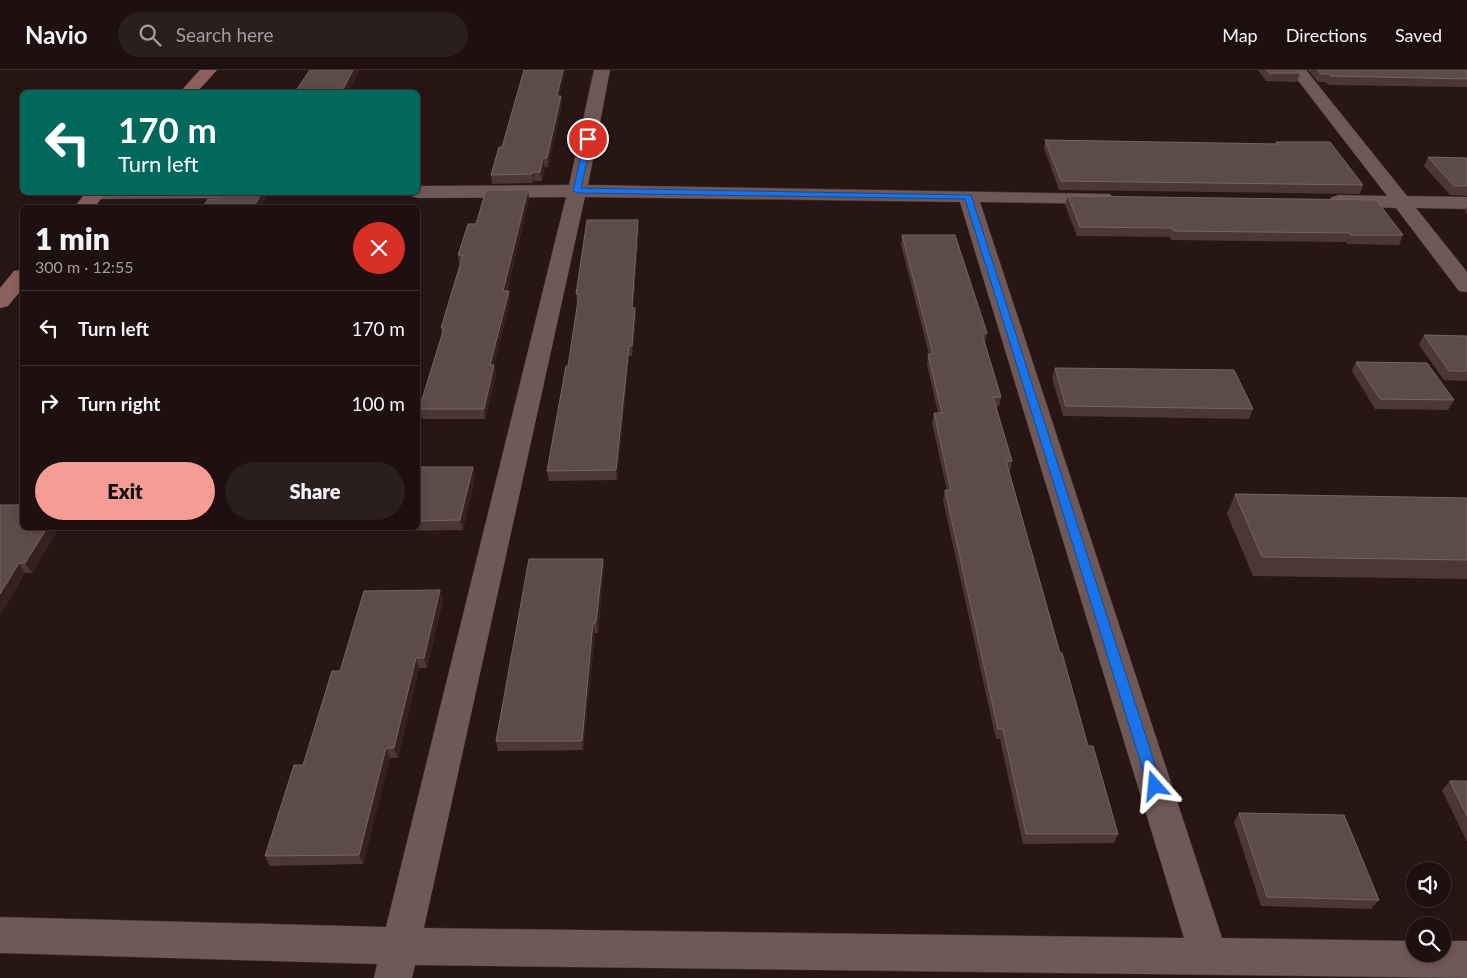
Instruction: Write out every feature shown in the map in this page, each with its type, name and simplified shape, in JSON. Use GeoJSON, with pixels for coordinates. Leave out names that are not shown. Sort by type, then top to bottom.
{"type":"FeatureCollection","features":[{"type":"Feature","properties":{"kind":"street"},"geometry":{"type":"LineString","coordinates":[[190,90],[209,70]]}},
{"type":"Feature","properties":{"kind":"street"},"geometry":{"type":"LineString","coordinates":[[397,962],[577,191],[602,70]]}},
{"type":"Feature","properties":{"kind":"street"},"geometry":{"type":"LineString","coordinates":[[1298,70],[1467,286]]}},
{"type":"Feature","properties":{"kind":"street"},"geometry":{"type":"LineString","coordinates":[[420,192],[577,191],[1126,198]]}},
{"type":"Feature","properties":{"kind":"street"},"geometry":{"type":"LineString","coordinates":[[86,205],[94,195]]}},
{"type":"Feature","properties":{"kind":"street"},"geometry":{"type":"LineString","coordinates":[[968,196],[1209,957]]}},
{"type":"Feature","properties":{"kind":"street"},"geometry":{"type":"LineString","coordinates":[[1322,201],[1467,203]]}},
{"type":"Feature","properties":{"kind":"street"},"geometry":{"type":"LineString","coordinates":[[0,301],[13,281]]}},
{"type":"Feature","properties":{"kind":"street"},"geometry":{"type":"LineString","coordinates":[[0,935],[397,962],[1209,957],[1467,960]]}},
{"type":"Feature","properties":{"kind":"building"},"geometry":{"type":"Polygon","coordinates":[[[310,70],[353,70],[343,89],[296,90],[310,70]]]}},
{"type":"Feature","properties":{"kind":"building"},"geometry":{"type":"Polygon","coordinates":[[[524,70],[563,70],[557,96],[561,96],[547,158],[543,158],[540,172],[533,172],[532,174],[491,175],[499,147],[502,147],[524,70]]]}},
{"type":"Feature","properties":{"kind":"building"},"geometry":{"type":"Polygon","coordinates":[[[1266,70],[1297,70],[1300,73],[1269,73],[1266,70]]]}},
{"type":"Feature","properties":{"kind":"building"},"geometry":{"type":"Polygon","coordinates":[[[1318,70],[1467,70],[1467,79],[1331,76],[1329,74],[1321,74],[1318,70]]]}},
{"type":"Feature","properties":{"kind":"building"},"geometry":{"type":"Polygon","coordinates":[[[1045,140],[1278,144],[1276,142],[1330,142],[1363,185],[1061,181],[1045,140]]]}},
{"type":"Feature","properties":{"kind":"building"},"geometry":{"type":"Polygon","coordinates":[[[1428,157],[1467,158],[1467,186],[1454,186],[1428,157]]]}},
{"type":"Feature","properties":{"kind":"building"},"geometry":{"type":"Polygon","coordinates":[[[486,190],[528,190],[503,291],[509,291],[490,365],[494,365],[484,409],[420,409],[444,328],[441,328],[463,255],[458,255],[468,224],[476,224],[486,190]]]}},
{"type":"Feature","properties":{"kind":"building"},"geometry":{"type":"Polygon","coordinates":[[[221,195],[260,195],[255,205],[204,205],[208,199],[219,199],[221,195]]]}},
{"type":"Feature","properties":{"kind":"building"},"geometry":{"type":"Polygon","coordinates":[[[1068,196],[1376,200],[1403,235],[1174,231],[1172,228],[1080,227],[1068,196]]]}},
{"type":"Feature","properties":{"kind":"building"},"geometry":{"type":"Polygon","coordinates":[[[587,220],[638,220],[632,308],[635,308],[632,346],[629,346],[616,470],[547,471],[566,366],[568,366],[579,294],[576,294],[587,220]]]}},
{"type":"Feature","properties":{"kind":"building"},"geometry":{"type":"Polygon","coordinates":[[[902,235],[955,235],[987,333],[982,334],[1001,397],[993,397],[1012,461],[1006,461],[1060,653],[1062,653],[1088,746],[1093,746],[1118,834],[1026,834],[1003,729],[998,729],[945,490],[951,490],[934,413],[942,413],[928,354],[933,354],[902,235]]]}},
{"type":"Feature","properties":{"kind":"building"},"geometry":{"type":"Polygon","coordinates":[[[1424,335],[1467,336],[1467,371],[1449,371],[1424,335]]]}},
{"type":"Feature","properties":{"kind":"building"},"geometry":{"type":"Polygon","coordinates":[[[1356,362],[1427,363],[1454,400],[1380,399],[1356,362]]]}},
{"type":"Feature","properties":{"kind":"building"},"geometry":{"type":"Polygon","coordinates":[[[1055,368],[1234,370],[1253,409],[1066,406],[1055,368]]]}},
{"type":"Feature","properties":{"kind":"building"},"geometry":{"type":"Polygon","coordinates":[[[420,467],[473,467],[460,520],[420,521],[420,467]]]}},
{"type":"Feature","properties":{"kind":"building"},"geometry":{"type":"Polygon","coordinates":[[[1235,494],[1467,498],[1467,560],[1262,557],[1235,494]]]}},
{"type":"Feature","properties":{"kind":"building"},"geometry":{"type":"Polygon","coordinates":[[[0,505],[20,505],[20,530],[46,530],[25,563],[19,563],[0,594],[0,505]]]}},
{"type":"Feature","properties":{"kind":"building"},"geometry":{"type":"Polygon","coordinates":[[[529,559],[603,559],[596,623],[593,623],[582,741],[496,741],[529,559]]]}},
{"type":"Feature","properties":{"kind":"building"},"geometry":{"type":"Polygon","coordinates":[[[440,590],[424,658],[416,658],[394,748],[386,748],[359,855],[265,856],[294,765],[303,765],[332,671],[340,671],[364,591],[440,590]]]}},
{"type":"Feature","properties":{"kind":"building"},"geometry":{"type":"Polygon","coordinates":[[[1450,781],[1467,781],[1467,816],[1450,781]]]}},
{"type":"Feature","properties":{"kind":"building"},"geometry":{"type":"Polygon","coordinates":[[[1239,813],[1344,815],[1379,900],[1267,897],[1239,813]]]}},
{"type":"Feature","properties":{"kind":"route"},"geometry":{"type":"LineString","coordinates":[[588,139],[577,191],[968,196],[1155,786]]}}]}
